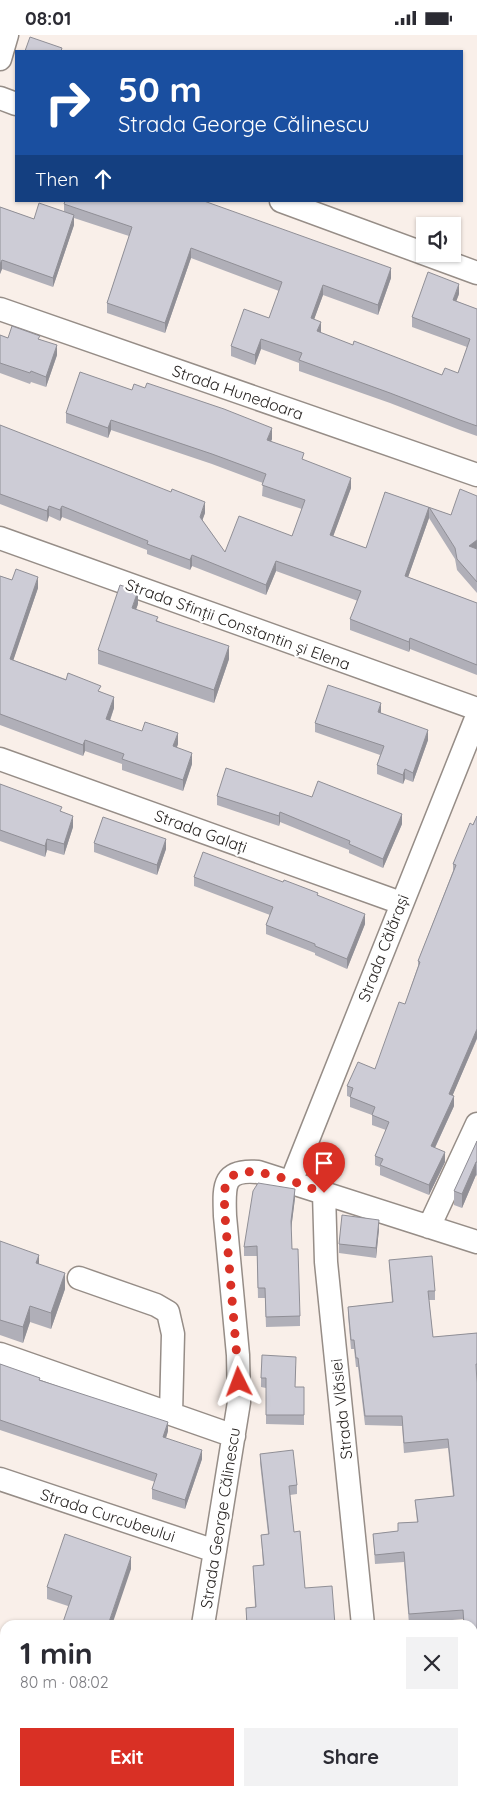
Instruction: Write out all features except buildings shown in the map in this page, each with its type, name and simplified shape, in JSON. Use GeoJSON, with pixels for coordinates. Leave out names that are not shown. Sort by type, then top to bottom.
{"type":"FeatureCollection","features":[{"type":"Feature","properties":{"kind":"street"},"geometry":{"type":"LineString","coordinates":[[0,59],[7,35]]}},
{"type":"Feature","properties":{"kind":"street"},"geometry":{"type":"LineString","coordinates":[[0,98],[15,104]]}},
{"type":"Feature","properties":{"kind":"street"},"geometry":{"type":"LineString","coordinates":[[284,202],[477,273]]}},
{"type":"Feature","properties":{"kind":"street","name":"Strada Hunedoara"},"geometry":{"type":"LineString","coordinates":[[0,309],[477,475]]}},
{"type":"Feature","properties":{"kind":"street","name":"Strada Sfinții Constantin și Elena"},"geometry":{"type":"LineString","coordinates":[[0,538],[477,709]]}},
{"type":"Feature","properties":{"kind":"street","name":"Strada Călărași"},"geometry":{"type":"LineString","coordinates":[[291,1182],[477,716]]}},
{"type":"Feature","properties":{"kind":"street","name":"Strada Galați"},"geometry":{"type":"LineString","coordinates":[[0,759],[401,903]]}},
{"type":"Feature","properties":{"kind":"street"},"geometry":{"type":"LineString","coordinates":[[429,1227],[477,1124]]}},
{"type":"Feature","properties":{"kind":"street","name":"Strada George Călinescu"},"geometry":{"type":"LineString","coordinates":[[204,1620],[239,1402],[239,1382],[225,1216],[224,1195],[226,1183],[233,1174],[245,1171],[258,1172],[477,1242]]}},
{"type":"Feature","properties":{"kind":"street","name":"Strada Vlăsiei"},"geometry":{"type":"LineString","coordinates":[[324,1193],[326,1262],[362,1620]]}},
{"type":"Feature","properties":{"kind":"street"},"geometry":{"type":"LineString","coordinates":[[79,1278],[156,1305],[168,1313],[173,1334],[171,1414]]}},
{"type":"Feature","properties":{"kind":"street"},"geometry":{"type":"LineString","coordinates":[[0,1355],[234,1436]]}},
{"type":"Feature","properties":{"kind":"street","name":"Strada Curcubeului"},"geometry":{"type":"LineString","coordinates":[[0,1479],[215,1551]]}},
{"type":"Feature","properties":{"kind":"route"},"geometry":{"type":"LineString","coordinates":[[239,1382],[225,1216],[224,1195],[226,1183],[233,1174],[245,1171],[258,1172],[324,1193]]}}]}
